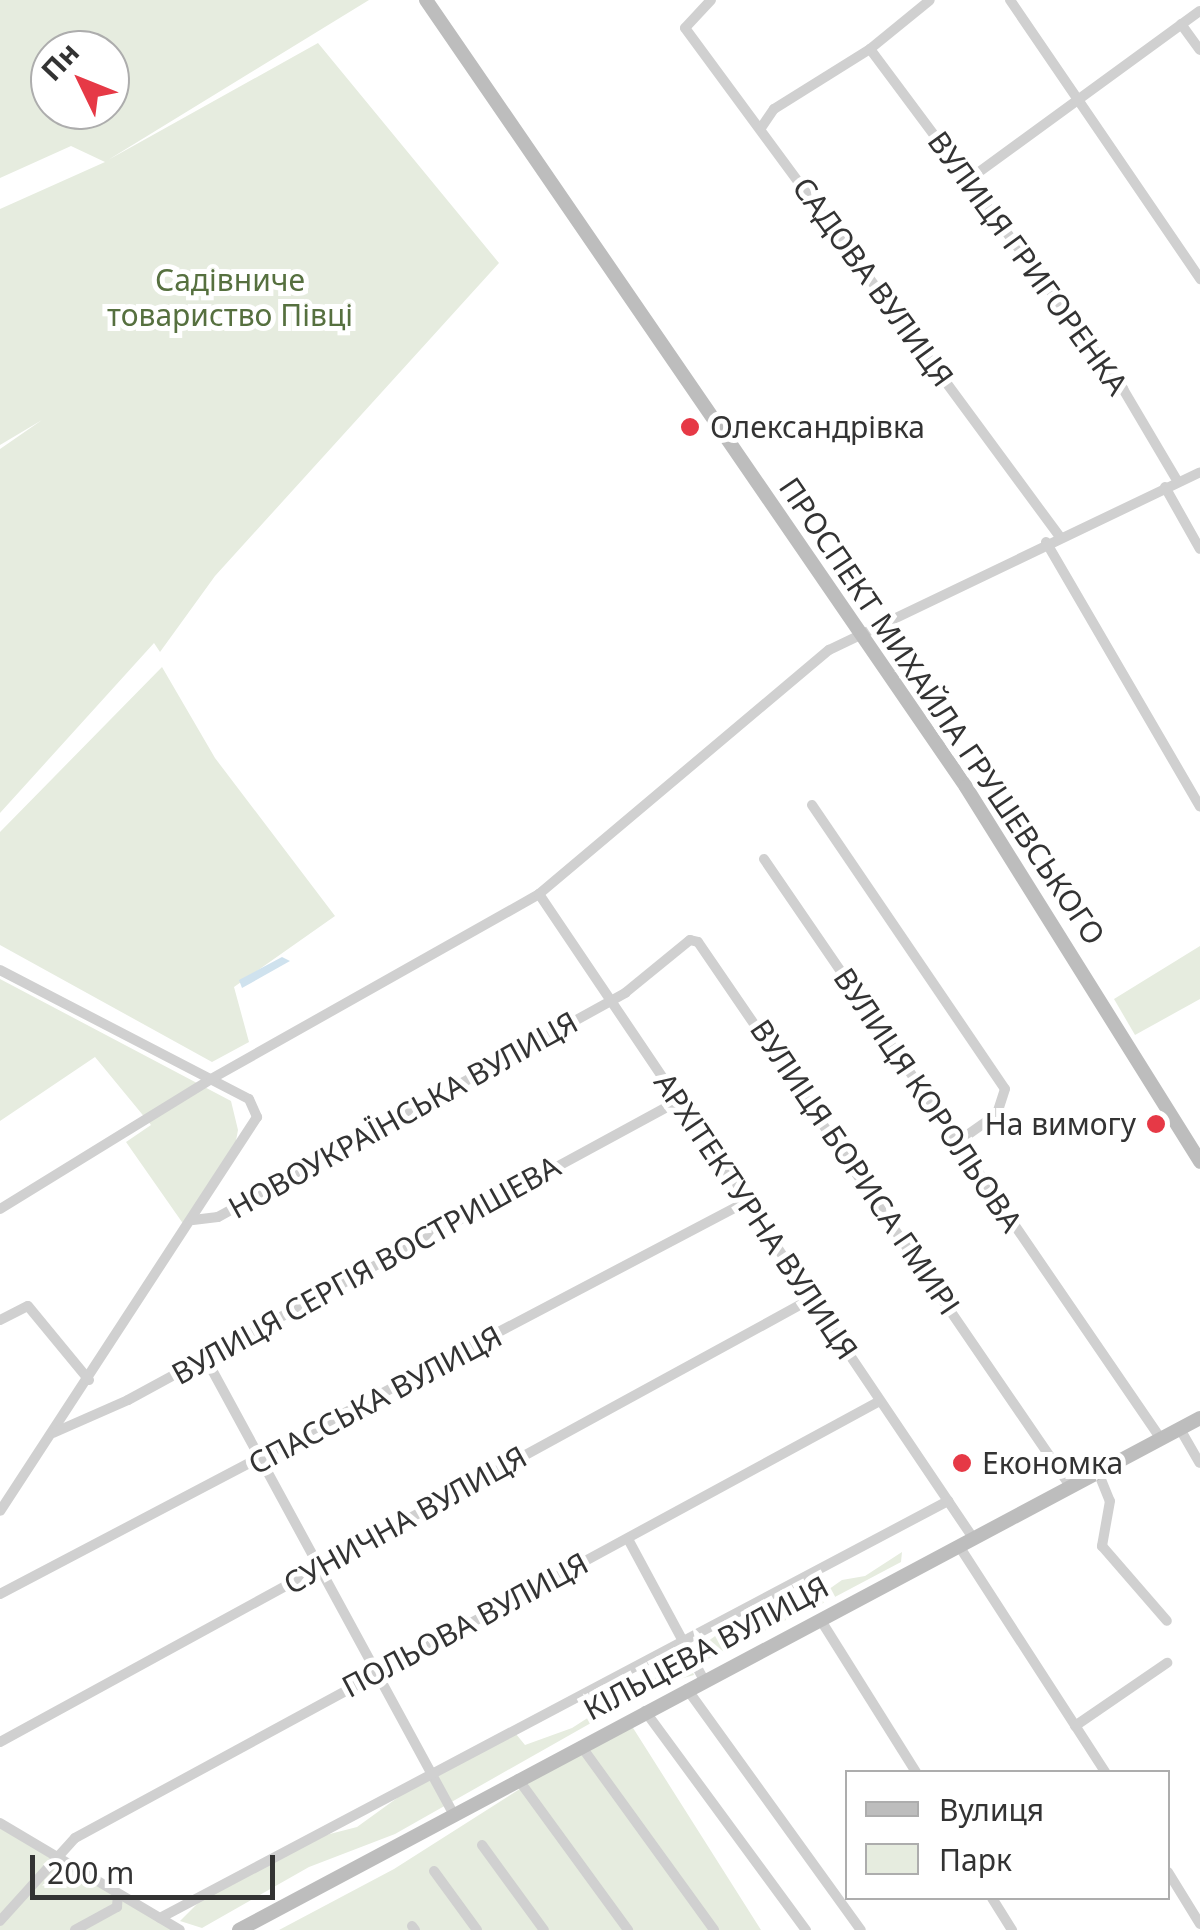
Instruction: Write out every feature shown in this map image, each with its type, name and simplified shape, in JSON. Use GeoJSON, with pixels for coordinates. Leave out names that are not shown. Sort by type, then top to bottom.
{"type":"FeatureCollection","features":[{"type":"Feature","properties":{"kind":"street","name":"ПРОСПЕКТ МИХАЙЛА ГРУШЕВСЬКОГО"},"geometry":{"type":"LineString","coordinates":[[426,0],[862,632],[1200,1162]]}},
{"type":"Feature","properties":{"kind":"street","name":"САДОВА ВУЛИЦЯ"},"geometry":{"type":"LineString","coordinates":[[711,0],[685,28],[1060,536]]}},
{"type":"Feature","properties":{"kind":"street"},"geometry":{"type":"LineString","coordinates":[[761,128],[774,110],[870,49],[930,0]]}},
{"type":"Feature","properties":{"kind":"street"},"geometry":{"type":"LineString","coordinates":[[1010,0],[1200,279]]}},
{"type":"Feature","properties":{"kind":"street"},"geometry":{"type":"LineString","coordinates":[[968,180],[1200,11]]}},
{"type":"Feature","properties":{"kind":"street"},"geometry":{"type":"LineString","coordinates":[[1181,24],[1200,50]]}},
{"type":"Feature","properties":{"kind":"street","name":"ВУЛИЦЯ ГРИГОРЕНКА"},"geometry":{"type":"LineString","coordinates":[[870,49],[1123,389],[1178,482]]}},
{"type":"Feature","properties":{"kind":"street"},"geometry":{"type":"LineString","coordinates":[[0,1209],[211,1079],[539,894],[830,650],[1046,542],[1200,472]]}},
{"type":"Feature","properties":{"kind":"street"},"geometry":{"type":"LineString","coordinates":[[1165,487],[1200,549]]}},
{"type":"Feature","properties":{"kind":"street"},"geometry":{"type":"LineString","coordinates":[[1046,542],[1200,807]]}},
{"type":"Feature","properties":{"kind":"street"},"geometry":{"type":"LineString","coordinates":[[812,805],[1006,1089],[998,1114],[956,1143]]}},
{"type":"Feature","properties":{"kind":"street","name":"ВУЛИЦЯ КОРОЛЬОВА"},"geometry":{"type":"LineString","coordinates":[[764,859],[1161,1439]]}},
{"type":"Feature","properties":{"kind":"street","name":"АРХІТЕКТУРНА ВУЛИЦЯ"},"geometry":{"type":"LineString","coordinates":[[539,894],[948,1502],[966,1542],[1104,1770]]}},
{"type":"Feature","properties":{"kind":"street","name":"ВУЛИЦЯ БОРИСА ГМИРІ"},"geometry":{"type":"LineString","coordinates":[[610,1000],[690,940],[708,948],[1070,1486]]}},
{"type":"Feature","properties":{"kind":"street"},"geometry":{"type":"LineString","coordinates":[[0,970],[249,1100],[257,1117],[0,1511]]}},
{"type":"Feature","properties":{"kind":"street","name":"НОВОУКРАЇНСЬКА ВУЛИЦЯ"},"geometry":{"type":"LineString","coordinates":[[193,1220],[218,1217],[610,1000]]}},
{"type":"Feature","properties":{"kind":"street","name":"ВУЛИЦЯ СЕРГІЯ ВОСТРИШЕВА"},"geometry":{"type":"LineString","coordinates":[[52,1433],[84,1424],[678,1101]]}},
{"type":"Feature","properties":{"kind":"street","name":"СПАССЬКА ВУЛИЦЯ"},"geometry":{"type":"LineString","coordinates":[[0,1594],[262,1460],[748,1201]]}},
{"type":"Feature","properties":{"kind":"street","name":"СУНИЧНА ВУЛИЦЯ"},"geometry":{"type":"LineString","coordinates":[[0,1742],[811,1298]]}},
{"type":"Feature","properties":{"kind":"street"},"geometry":{"type":"LineString","coordinates":[[0,1320],[28,1306],[88,1380]]}},
{"type":"Feature","properties":{"kind":"street"},"geometry":{"type":"LineString","coordinates":[[205,1357],[318,1566],[380,1671],[454,1815]]}},
{"type":"Feature","properties":{"kind":"street","name":"ПОЛЬОВА ВУЛИЦЯ"},"geometry":{"type":"LineString","coordinates":[[0,1921],[75,1838],[880,1401]]}},
{"type":"Feature","properties":{"kind":"street","name":"КІЛЬЦЕВА ВУЛИЦЯ"},"geometry":{"type":"LineString","coordinates":[[239,1930],[644,1710],[1200,1418]]}},
{"type":"Feature","properties":{"kind":"street"},"geometry":{"type":"LineString","coordinates":[[1180,1429],[1200,1462]]}},
{"type":"Feature","properties":{"kind":"street"},"geometry":{"type":"LineString","coordinates":[[1098,1472],[1110,1500],[1102,1546],[1167,1620]]}},
{"type":"Feature","properties":{"kind":"street"},"geometry":{"type":"LineString","coordinates":[[160,1918],[948,1502]]}},
{"type":"Feature","properties":{"kind":"street"},"geometry":{"type":"LineString","coordinates":[[628,1538],[704,1680]]}},
{"type":"Feature","properties":{"kind":"street"},"geometry":{"type":"LineString","coordinates":[[820,1619],[915,1770]]}},
{"type":"Feature","properties":{"kind":"street"},"geometry":{"type":"LineString","coordinates":[[1075,1726],[1167,1663]]}},
{"type":"Feature","properties":{"kind":"street"},"geometry":{"type":"LineString","coordinates":[[687,1688],[861,1930]]}},
{"type":"Feature","properties":{"kind":"street"},"geometry":{"type":"LineString","coordinates":[[644,1710],[806,1930]]}},
{"type":"Feature","properties":{"kind":"street"},"geometry":{"type":"LineString","coordinates":[[581,1746],[714,1930]]}},
{"type":"Feature","properties":{"kind":"street"},"geometry":{"type":"LineString","coordinates":[[518,1779],[628,1930]]}},
{"type":"Feature","properties":{"kind":"street"},"geometry":{"type":"LineString","coordinates":[[0,1823],[180,1930]]}},
{"type":"Feature","properties":{"kind":"street"},"geometry":{"type":"LineString","coordinates":[[482,1845],[544,1930]]}},
{"type":"Feature","properties":{"kind":"street"},"geometry":{"type":"LineString","coordinates":[[434,1871],[477,1930]]}},
{"type":"Feature","properties":{"kind":"street"},"geometry":{"type":"LineString","coordinates":[[1170,1875],[1200,1924]]}},
{"type":"Feature","properties":{"kind":"street"},"geometry":{"type":"LineString","coordinates":[[75,1930],[117,1907],[118,1894]]}},
{"type":"Feature","properties":{"kind":"street"},"geometry":{"type":"LineString","coordinates":[[993,1900],[1012,1930]]}},
{"type":"Feature","properties":{"kind":"green space","name":"Садівниче товариство Півці"},"geometry":{"type":"Polygon","coordinates":[[[0,0],[369,0],[108,160],[318,43],[499,263],[215,576],[160,652],[154,643],[0,813],[0,449],[42,420],[0,445],[0,209],[105,162],[71,146],[0,178],[0,0]]]}},
{"type":"Feature","properties":{"kind":"green space"},"geometry":{"type":"Polygon","coordinates":[[[162,667],[215,758],[335,916],[234,987],[249,1042],[212,1062],[0,945],[0,832],[162,667]]]}},
{"type":"Feature","properties":{"kind":"green space"},"geometry":{"type":"Polygon","coordinates":[[[1200,946],[1200,999],[1135,1035],[1114,999],[1200,946]]]}},
{"type":"Feature","properties":{"kind":"green space"},"geometry":{"type":"Polygon","coordinates":[[[0,979],[231,1101],[238,1130],[235,1146],[184,1225],[126,1142],[151,1125],[95,1057],[0,1121],[0,979]]]}},
{"type":"Feature","properties":{"kind":"green space"},"geometry":{"type":"Polygon","coordinates":[[[902,1552],[901,1562],[816,1607],[812,1601],[842,1580],[865,1576],[902,1552]]]}},
{"type":"Feature","properties":{"kind":"green space"},"geometry":{"type":"Polygon","coordinates":[[[768,1614],[794,1616],[704,1661],[700,1647],[722,1631],[758,1626],[768,1614]]]}},
{"type":"Feature","properties":{"kind":"green space"},"geometry":{"type":"Polygon","coordinates":[[[686,1655],[694,1675],[658,1685],[395,1834],[309,1867],[202,1928],[180,1921],[202,1899],[322,1836],[357,1827],[404,1793],[516,1734],[525,1745],[572,1728],[600,1710],[604,1692],[662,1676],[686,1655]]]}},
{"type":"Feature","properties":{"kind":"green space"},"geometry":{"type":"Polygon","coordinates":[[[628,1720],[761,1930],[279,1930],[394,1869],[628,1720]]]}},
{"type":"Feature","properties":{"kind":"green space"},"geometry":{"type":"Polygon","coordinates":[[[0,1823],[180,1930],[0,1930],[0,1823]]]}},
{"type":"Feature","properties":{"kind":"water"},"geometry":{"type":"Polygon","coordinates":[[[282,957],[290,961],[242,988],[239,980],[282,957]]]}},
{"type":"Feature","properties":{"kind":"place","name":"Олександрівка"},"geometry":{"type":"Point","coordinates":[690,427]}},
{"type":"Feature","properties":{"kind":"place","name":"На вимогу"},"geometry":{"type":"Point","coordinates":[1156,1124]}},
{"type":"Feature","properties":{"kind":"place","name":"Економка"},"geometry":{"type":"Point","coordinates":[962,1463]}}]}
